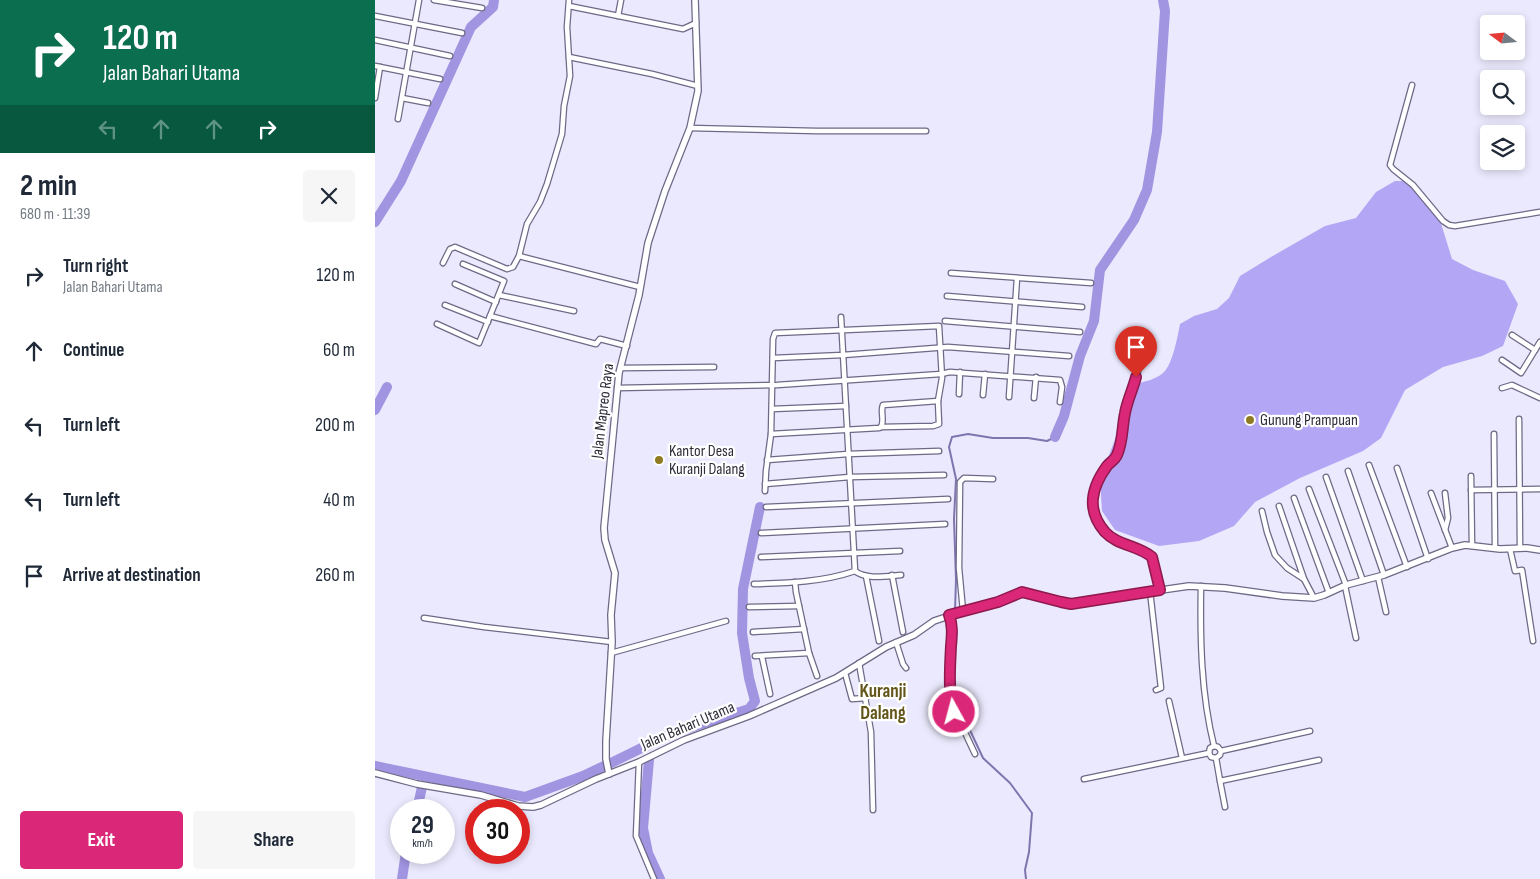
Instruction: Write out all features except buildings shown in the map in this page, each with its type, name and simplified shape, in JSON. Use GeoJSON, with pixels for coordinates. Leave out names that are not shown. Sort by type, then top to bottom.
{"type":"FeatureCollection","features":[{"type":"Feature","properties":{"kind":"street"},"geometry":{"type":"LineString","coordinates":[[398,119],[419,0]]}},
{"type":"Feature","properties":{"kind":"street"},"geometry":{"type":"LineString","coordinates":[[434,0],[482,8]]}},
{"type":"Feature","properties":{"kind":"street"},"geometry":{"type":"LineString","coordinates":[[443,263],[450,250],[455,247],[507,269],[513,267],[519,256],[525,229],[544,193],[560,140],[564,106],[571,76],[567,21],[569,0]]}},
{"type":"Feature","properties":{"kind":"street"},"geometry":{"type":"LineString","coordinates":[[618,16],[621,0]]}},
{"type":"Feature","properties":{"kind":"street","name":"Jalan Mapreo Raya"},"geometry":{"type":"LineString","coordinates":[[609,774],[606,759],[606,742],[612,642],[611,615],[615,573],[605,540],[604,528],[617,388],[646,253],[696,106],[698,86],[695,0]]}},
{"type":"Feature","properties":{"kind":"street"},"geometry":{"type":"LineString","coordinates":[[569,6],[683,29],[697,23]]}},
{"type":"Feature","properties":{"kind":"street"},"geometry":{"type":"LineString","coordinates":[[375,16],[463,33]]}},
{"type":"Feature","properties":{"kind":"street"},"geometry":{"type":"LineString","coordinates":[[375,40],[451,56]]}},
{"type":"Feature","properties":{"kind":"street"},"geometry":{"type":"LineString","coordinates":[[569,57],[698,86]]}},
{"type":"Feature","properties":{"kind":"street"},"geometry":{"type":"LineString","coordinates":[[375,98],[378,66],[440,79]]}},
{"type":"Feature","properties":{"kind":"street"},"geometry":{"type":"LineString","coordinates":[[1412,85],[1390,165],[1413,185],[1443,221],[1455,226],[1540,212]]}},
{"type":"Feature","properties":{"kind":"street"},"geometry":{"type":"LineString","coordinates":[[402,98],[428,103]]}},
{"type":"Feature","properties":{"kind":"street"},"geometry":{"type":"LineString","coordinates":[[689,128],[926,131]]}},
{"type":"Feature","properties":{"kind":"street"},"geometry":{"type":"LineString","coordinates":[[519,256],[640,287]]}},
{"type":"Feature","properties":{"kind":"street"},"geometry":{"type":"LineString","coordinates":[[437,324],[479,342],[488,322],[504,281],[463,264]]}},
{"type":"Feature","properties":{"kind":"street"},"geometry":{"type":"LineString","coordinates":[[951,272],[1091,283]]}},
{"type":"Feature","properties":{"kind":"street"},"geometry":{"type":"LineString","coordinates":[[1009,397],[1017,278]]}},
{"type":"Feature","properties":{"kind":"street"},"geometry":{"type":"LineString","coordinates":[[455,284],[496,302]]}},
{"type":"Feature","properties":{"kind":"street"},"geometry":{"type":"LineString","coordinates":[[499,295],[574,311]]}},
{"type":"Feature","properties":{"kind":"street"},"geometry":{"type":"LineString","coordinates":[[947,296],[1082,307]]}},
{"type":"Feature","properties":{"kind":"street"},"geometry":{"type":"LineString","coordinates":[[445,304],[488,322]]}},
{"type":"Feature","properties":{"kind":"street"},"geometry":{"type":"LineString","coordinates":[[490,316],[596,344],[599,339],[627,346]]}},
{"type":"Feature","properties":{"kind":"street"},"geometry":{"type":"LineString","coordinates":[[841,317],[855,571]]}},
{"type":"Feature","properties":{"kind":"street"},"geometry":{"type":"LineString","coordinates":[[945,321],[1080,332]]}},
{"type":"Feature","properties":{"kind":"street"},"geometry":{"type":"LineString","coordinates":[[765,491],[771,434],[773,335],[775,333],[937,325],[940,328],[939,424],[771,434]]}},
{"type":"Feature","properties":{"kind":"street"},"geometry":{"type":"LineString","coordinates":[[1512,335],[1535,350]]}},
{"type":"Feature","properties":{"kind":"street"},"geometry":{"type":"LineString","coordinates":[[1502,360],[1521,373],[1540,342]]}},
{"type":"Feature","properties":{"kind":"street"},"geometry":{"type":"LineString","coordinates":[[773,358],[948,347],[1069,356]]}},
{"type":"Feature","properties":{"kind":"street"},"geometry":{"type":"LineString","coordinates":[[621,368],[714,367]]}},
{"type":"Feature","properties":{"kind":"street"},"geometry":{"type":"LineString","coordinates":[[959,394],[960,372]]}},
{"type":"Feature","properties":{"kind":"street"},"geometry":{"type":"LineString","coordinates":[[617,388],[773,385],[960,372],[1060,380],[1062,387],[1060,402]]}},
{"type":"Feature","properties":{"kind":"street"},"geometry":{"type":"LineString","coordinates":[[1138,372],[1127,406],[1117,455],[1107,466],[1094,488],[1092,503],[1099,522],[1107,533],[1122,544],[1147,553],[1152,557],[1160,590]]}},
{"type":"Feature","properties":{"kind":"street"},"geometry":{"type":"LineString","coordinates":[[983,395],[985,374]]}},
{"type":"Feature","properties":{"kind":"street"},"geometry":{"type":"LineString","coordinates":[[1034,398],[1036,378]]}},
{"type":"Feature","properties":{"kind":"street"},"geometry":{"type":"LineString","coordinates":[[1502,388],[1512,385],[1540,398]]}},
{"type":"Feature","properties":{"kind":"street"},"geometry":{"type":"LineString","coordinates":[[881,427],[883,423],[883,405],[938,401]]}},
{"type":"Feature","properties":{"kind":"street"},"geometry":{"type":"LineString","coordinates":[[772,409],[846,406]]}},
{"type":"Feature","properties":{"kind":"street"},"geometry":{"type":"LineString","coordinates":[[1519,419],[1520,548]]}},
{"type":"Feature","properties":{"kind":"street"},"geometry":{"type":"LineString","coordinates":[[1495,434],[1495,548]]}},
{"type":"Feature","properties":{"kind":"street"},"geometry":{"type":"LineString","coordinates":[[767,460],[848,454],[939,451]]}},
{"type":"Feature","properties":{"kind":"street"},"geometry":{"type":"LineString","coordinates":[[1369,465],[1407,567]]}},
{"type":"Feature","properties":{"kind":"street"},"geometry":{"type":"LineString","coordinates":[[1397,468],[1428,559]]}},
{"type":"Feature","properties":{"kind":"street"},"geometry":{"type":"LineString","coordinates":[[1348,471],[1381,576],[1386,612]]}},
{"type":"Feature","properties":{"kind":"street"},"geometry":{"type":"LineString","coordinates":[[765,484],[850,477],[944,475]]}},
{"type":"Feature","properties":{"kind":"street"},"geometry":{"type":"LineString","coordinates":[[1471,476],[1472,546]]}},
{"type":"Feature","properties":{"kind":"street"},"geometry":{"type":"LineString","coordinates":[[1326,477],[1363,581]]}},
{"type":"Feature","properties":{"kind":"street"},"geometry":{"type":"LineString","coordinates":[[975,754],[953,707],[950,672],[952,626],[960,596],[960,482],[964,478],[993,479]]}},
{"type":"Feature","properties":{"kind":"street"},"geometry":{"type":"LineString","coordinates":[[1309,489],[1345,586],[1356,638]]}},
{"type":"Feature","properties":{"kind":"street"},"geometry":{"type":"LineString","coordinates":[[1471,490],[1540,489]]}},
{"type":"Feature","properties":{"kind":"street"},"geometry":{"type":"LineString","coordinates":[[1431,493],[1453,548]]}},
{"type":"Feature","properties":{"kind":"street"},"geometry":{"type":"LineString","coordinates":[[1445,493],[1448,518],[1445,530]]}},
{"type":"Feature","properties":{"kind":"street"},"geometry":{"type":"LineString","coordinates":[[1294,498],[1329,593]]}},
{"type":"Feature","properties":{"kind":"street"},"geometry":{"type":"LineString","coordinates":[[766,507],[948,499]]}},
{"type":"Feature","properties":{"kind":"street"},"geometry":{"type":"LineString","coordinates":[[1279,506],[1304,579],[1314,598],[1345,586],[1407,567],[1465,545],[1540,550]]}},
{"type":"Feature","properties":{"kind":"street"},"geometry":{"type":"LineString","coordinates":[[1262,511],[1275,555],[1287,568],[1304,579]]}},
{"type":"Feature","properties":{"kind":"street"},"geometry":{"type":"LineString","coordinates":[[761,533],[945,524]]}},
{"type":"Feature","properties":{"kind":"street"},"geometry":{"type":"LineString","coordinates":[[1510,549],[1515,571],[1522,570],[1533,641]]}},
{"type":"Feature","properties":{"kind":"street"},"geometry":{"type":"LineString","coordinates":[[761,557],[900,551]]}},
{"type":"Feature","properties":{"kind":"street"},"geometry":{"type":"LineString","coordinates":[[754,584],[795,582],[855,571],[866,576],[901,575]]}},
{"type":"Feature","properties":{"kind":"street"},"geometry":{"type":"LineString","coordinates":[[893,575],[903,632]]}},
{"type":"Feature","properties":{"kind":"street"},"geometry":{"type":"LineString","coordinates":[[866,576],[879,641]]}},
{"type":"Feature","properties":{"kind":"street"},"geometry":{"type":"LineString","coordinates":[[795,582],[809,654],[817,676]]}},
{"type":"Feature","properties":{"kind":"street"},"geometry":{"type":"LineString","coordinates":[[1201,586],[1200,634],[1209,724],[1214,746]]}},
{"type":"Feature","properties":{"kind":"street","name":"Jalan Bahari Utama"},"geometry":{"type":"LineString","coordinates":[[375,773],[410,783],[470,793],[518,806],[530,807],[550,802],[568,792],[639,762],[684,740],[756,713],[845,673],[897,642],[914,635],[934,621],[955,613],[998,602],[1022,592],[1071,604],[1150,591],[1201,586],[1314,598]]}},
{"type":"Feature","properties":{"kind":"street"},"geometry":{"type":"LineString","coordinates":[[1150,591],[1161,688],[1156,690]]}},
{"type":"Feature","properties":{"kind":"street"},"geometry":{"type":"LineString","coordinates":[[749,607],[799,606]]}},
{"type":"Feature","properties":{"kind":"street"},"geometry":{"type":"LineString","coordinates":[[424,618],[612,642]]}},
{"type":"Feature","properties":{"kind":"street"},"geometry":{"type":"LineString","coordinates":[[611,653],[726,621]]}},
{"type":"Feature","properties":{"kind":"street"},"geometry":{"type":"LineString","coordinates":[[753,632],[804,629]]}},
{"type":"Feature","properties":{"kind":"street"},"geometry":{"type":"LineString","coordinates":[[897,642],[903,664],[907,668]]}},
{"type":"Feature","properties":{"kind":"street"},"geometry":{"type":"LineString","coordinates":[[755,656],[809,654]]}},
{"type":"Feature","properties":{"kind":"street"},"geometry":{"type":"LineString","coordinates":[[762,657],[770,694]]}},
{"type":"Feature","properties":{"kind":"street"},"geometry":{"type":"LineString","coordinates":[[859,663],[871,732],[873,810]]}},
{"type":"Feature","properties":{"kind":"street"},"geometry":{"type":"LineString","coordinates":[[845,673],[852,699],[866,698]]}},
{"type":"Feature","properties":{"kind":"street"},"geometry":{"type":"LineString","coordinates":[[1169,701],[1182,758]]}},
{"type":"Feature","properties":{"kind":"street"},"geometry":{"type":"LineString","coordinates":[[1221,751],[1310,731]]}},
{"type":"Feature","properties":{"kind":"street"},"geometry":{"type":"LineString","coordinates":[[1214,746],[1218,747],[1221,751]]}},
{"type":"Feature","properties":{"kind":"street"},"geometry":{"type":"LineString","coordinates":[[1209,753],[1210,748],[1214,746]]}},
{"type":"Feature","properties":{"kind":"street"},"geometry":{"type":"LineString","coordinates":[[1216,758],[1220,755],[1221,751]]}},
{"type":"Feature","properties":{"kind":"street"},"geometry":{"type":"LineString","coordinates":[[1084,779],[1209,753]]}},
{"type":"Feature","properties":{"kind":"street"},"geometry":{"type":"LineString","coordinates":[[1209,753],[1216,758]]}},
{"type":"Feature","properties":{"kind":"street"},"geometry":{"type":"LineString","coordinates":[[1216,758],[1225,807]]}},
{"type":"Feature","properties":{"kind":"street"},"geometry":{"type":"LineString","coordinates":[[1220,781],[1319,760]]}},
{"type":"Feature","properties":{"kind":"street"},"geometry":{"type":"LineString","coordinates":[[639,762],[636,836],[654,879]]}},
{"type":"Feature","properties":{"kind":"shaded area"},"geometry":{"type":"Polygon","coordinates":[[[1395,181],[1408,181],[1440,220],[1452,259],[1473,270],[1505,281],[1518,304],[1503,346],[1482,356],[1443,367],[1405,390],[1381,438],[1363,451],[1300,478],[1255,502],[1234,526],[1199,541],[1159,546],[1115,530],[1102,511],[1100,479],[1136,384],[1155,378],[1168,367],[1173,355],[1180,324],[1194,316],[1217,309],[1229,298],[1240,276],[1271,257],[1325,226],[1356,218],[1376,192],[1395,181]]]}},
{"type":"Feature","properties":{"kind":"waterway"},"geometry":{"type":"LineString","coordinates":[[375,222],[401,181],[471,27],[493,7],[494,0]]}},
{"type":"Feature","properties":{"kind":"waterway"},"geometry":{"type":"LineString","coordinates":[[1055,437],[1064,416],[1080,356],[1094,321],[1100,270],[1134,220],[1147,190],[1157,132],[1165,11],[1163,0]]}},
{"type":"Feature","properties":{"kind":"waterway"},"geometry":{"type":"LineString","coordinates":[[375,410],[387,387]]}},
{"type":"Feature","properties":{"kind":"waterway"},"geometry":{"type":"LineString","coordinates":[[955,611],[954,519],[956,479],[949,447],[952,437],[968,434],[993,438],[1028,438],[1047,441],[1055,437]]}},
{"type":"Feature","properties":{"kind":"waterway"},"geometry":{"type":"LineString","coordinates":[[609,764],[670,734],[749,709],[755,701],[749,678],[742,633],[743,589],[760,507]]}},
{"type":"Feature","properties":{"kind":"waterway"},"geometry":{"type":"LineString","coordinates":[[954,689],[955,616]]}},
{"type":"Feature","properties":{"kind":"waterway"},"geometry":{"type":"LineString","coordinates":[[954,696],[956,710],[968,726],[983,758],[1010,783],[1032,813],[1029,852],[1025,870],[1026,879]]}},
{"type":"Feature","properties":{"kind":"waterway"},"geometry":{"type":"LineString","coordinates":[[649,760],[643,828],[648,853],[660,879]]}},
{"type":"Feature","properties":{"kind":"waterway"},"geometry":{"type":"LineString","coordinates":[[375,766],[525,797],[583,776],[604,766]]}},
{"type":"Feature","properties":{"kind":"waterway"},"geometry":{"type":"LineString","coordinates":[[419,799],[422,787]]}},
{"type":"Feature","properties":{"kind":"waterway"},"geometry":{"type":"LineString","coordinates":[[402,879],[404,864]]}},
{"type":"Feature","properties":{"kind":"place","name":"Gunung Prampuan"},"geometry":{"type":"Point","coordinates":[1250,420]}},
{"type":"Feature","properties":{"kind":"place","name":"Kantor Desa Kuranji Dalang"},"geometry":{"type":"Point","coordinates":[659,460]}},
{"type":"Feature","properties":{"kind":"district","name":"Kuranji Dalang"},"geometry":{"type":"Point","coordinates":[883,702]}},
{"type":"Feature","properties":{"kind":"route"},"geometry":{"type":"LineString","coordinates":[[954,712],[951,700],[950,672],[952,621],[949,615],[998,602],[1019,592],[1031,593],[1071,604],[1160,590],[1152,557],[1147,553],[1113,539],[1099,522],[1092,503],[1094,488],[1107,466],[1117,455],[1125,414],[1136,377]]}}]}
